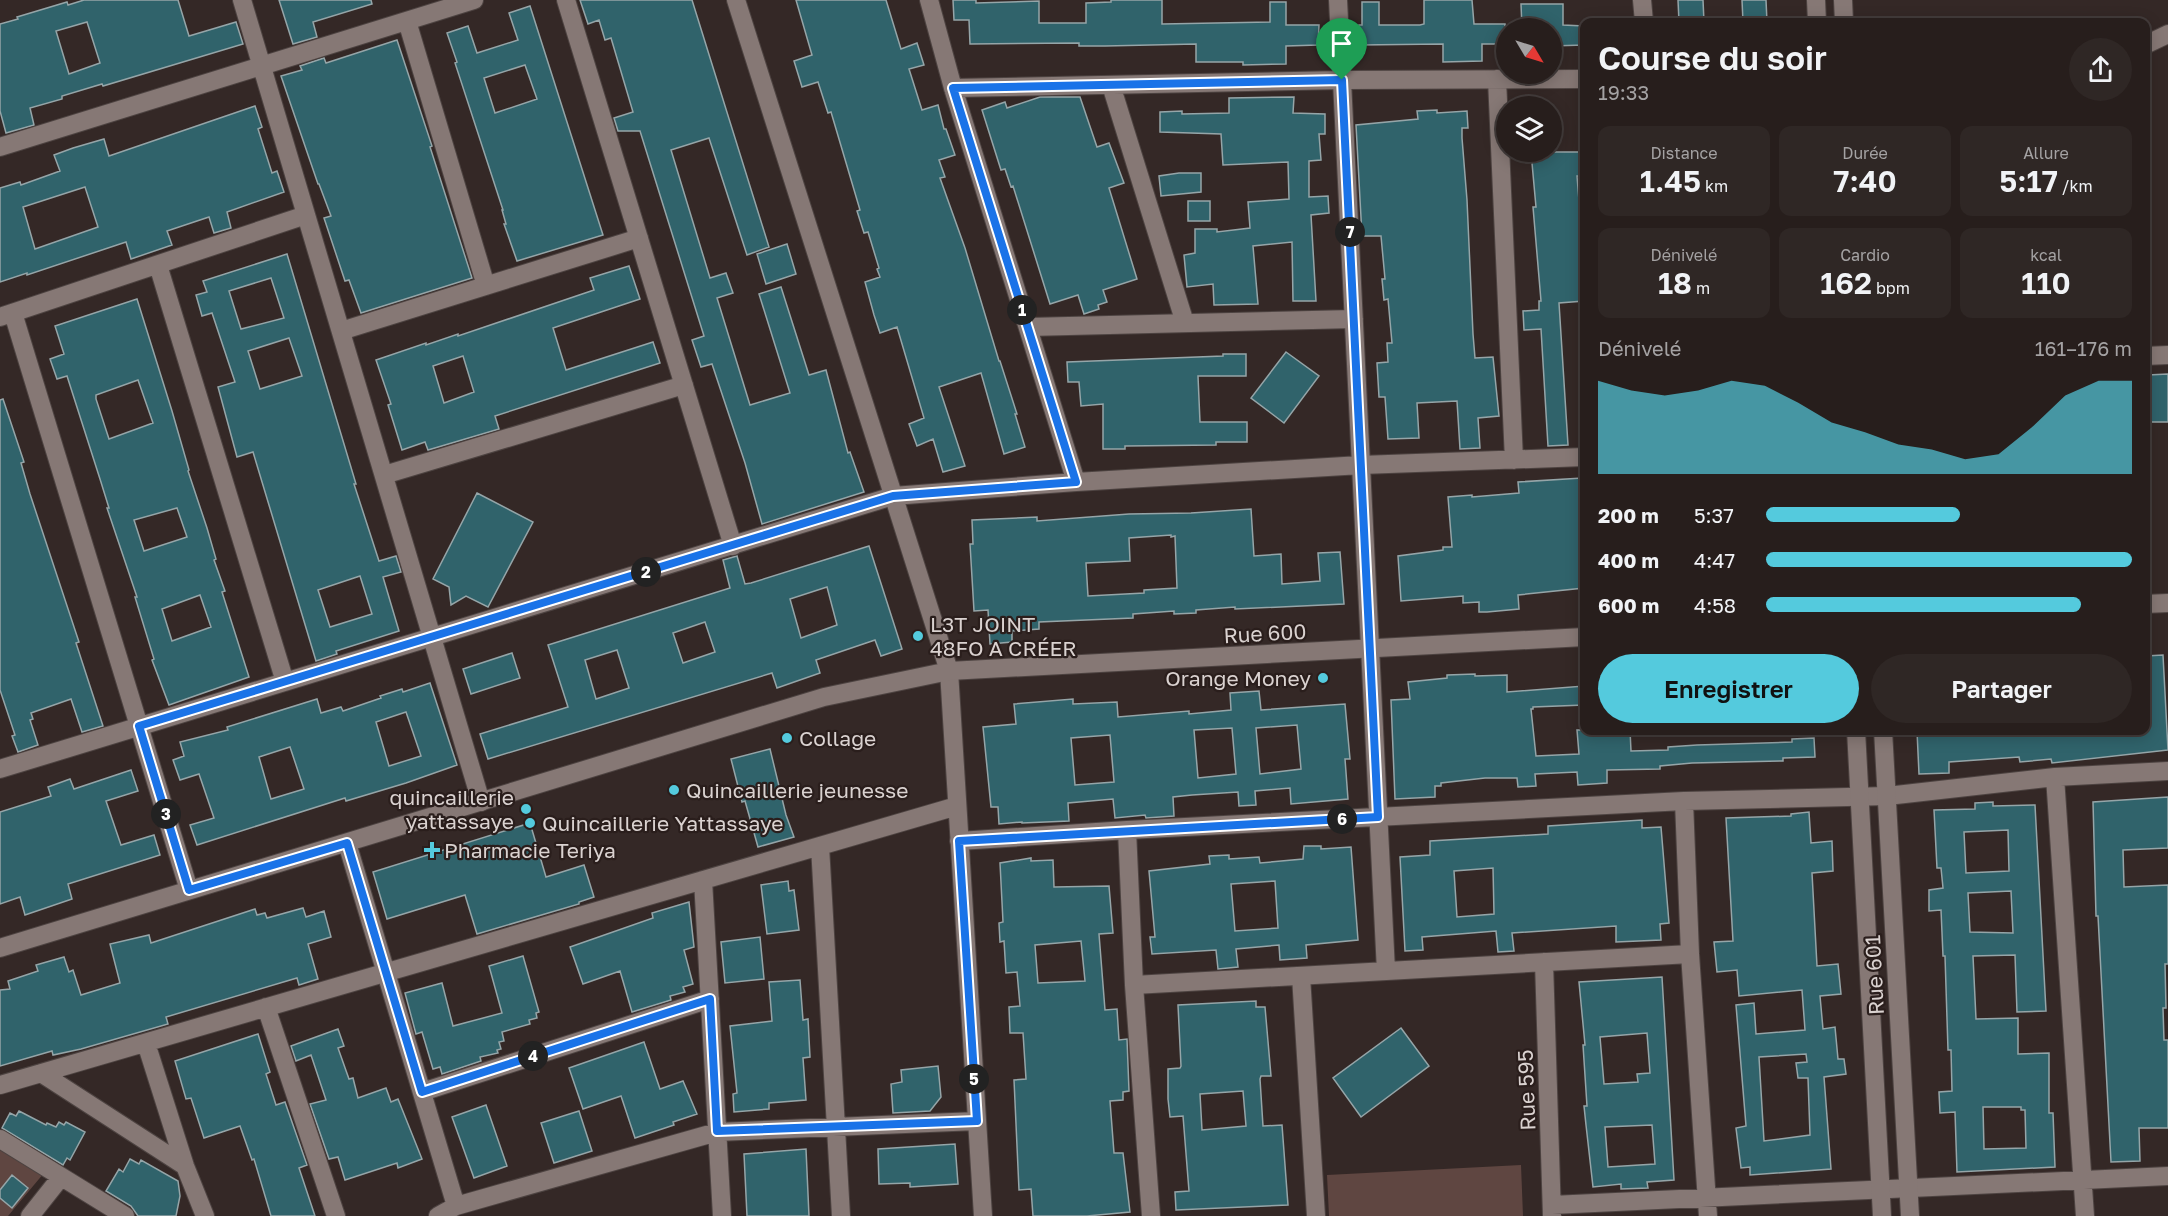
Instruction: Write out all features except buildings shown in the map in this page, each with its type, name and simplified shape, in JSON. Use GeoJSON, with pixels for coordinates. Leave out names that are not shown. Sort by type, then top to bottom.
{"type":"FeatureCollection","features":[{"type":"Feature","properties":{"kind":"street"},"geometry":{"type":"LineString","coordinates":[[242,0],[482,802]]}},
{"type":"Feature","properties":{"kind":"street"},"geometry":{"type":"LineString","coordinates":[[0,147],[474,0]]}},
{"type":"Feature","properties":{"kind":"street"},"geometry":{"type":"LineString","coordinates":[[566,0],[733,546]]}},
{"type":"Feature","properties":{"kind":"street"},"geometry":{"type":"LineString","coordinates":[[736,0],[949,671],[983,1216]]}},
{"type":"Feature","properties":{"kind":"street"},"geometry":{"type":"LineString","coordinates":[[929,0],[953,88],[1076,482]]}},
{"type":"Feature","properties":{"kind":"street"},"geometry":{"type":"LineString","coordinates":[[1338,0],[1386,971]]}},
{"type":"Feature","properties":{"kind":"street"},"geometry":{"type":"LineString","coordinates":[[1642,0],[1644,18]]}},
{"type":"Feature","properties":{"kind":"street"},"geometry":{"type":"LineString","coordinates":[[1816,0],[1817,18]]}},
{"type":"Feature","properties":{"kind":"street"},"geometry":{"type":"LineString","coordinates":[[1843,0],[1844,18]]}},
{"type":"Feature","properties":{"kind":"street"},"geometry":{"type":"LineString","coordinates":[[407,21],[486,286]]}},
{"type":"Feature","properties":{"kind":"street"},"geometry":{"type":"LineString","coordinates":[[2150,43],[2168,34]]}},
{"type":"Feature","properties":{"kind":"street"},"geometry":{"type":"LineString","coordinates":[[953,88],[1496,79]]}},
{"type":"Feature","properties":{"kind":"street"},"geometry":{"type":"LineString","coordinates":[[1562,79],[1580,79]]}},
{"type":"Feature","properties":{"kind":"street"},"geometry":{"type":"LineString","coordinates":[[1497,84],[1514,460]]}},
{"type":"Feature","properties":{"kind":"street"},"geometry":{"type":"LineString","coordinates":[[1110,85],[1185,323]]}},
{"type":"Feature","properties":{"kind":"street"},"geometry":{"type":"LineString","coordinates":[[189,890],[139,726],[7,315],[306,215]]}},
{"type":"Feature","properties":{"kind":"street"},"geometry":{"type":"LineString","coordinates":[[341,331],[639,238]]}},
{"type":"Feature","properties":{"kind":"street"},"geometry":{"type":"LineString","coordinates":[[158,265],[285,682]]}},
{"type":"Feature","properties":{"kind":"street"},"geometry":{"type":"LineString","coordinates":[[1028,327],[1354,319]]}},
{"type":"Feature","properties":{"kind":"street"},"geometry":{"type":"LineString","coordinates":[[2150,356],[2168,355]]}},
{"type":"Feature","properties":{"kind":"street"},"geometry":{"type":"LineString","coordinates":[[384,475],[684,385]]}},
{"type":"Feature","properties":{"kind":"street"},"geometry":{"type":"LineString","coordinates":[[0,769],[893,496],[1076,482],[1361,465],[1580,457]]}},
{"type":"Feature","properties":{"kind":"street"},"geometry":{"type":"LineString","coordinates":[[2150,604],[2168,603]]}},
{"type":"Feature","properties":{"kind":"street","name":"Rue 600"},"geometry":{"type":"LineString","coordinates":[[0,948],[824,697],[949,671],[1580,638]]}},
{"type":"Feature","properties":{"kind":"street","name":"Rue 601"},"geometry":{"type":"LineString","coordinates":[[1856,735],[1882,1216]]}},
{"type":"Feature","properties":{"kind":"street","name":"Rue 601"},"geometry":{"type":"LineString","coordinates":[[1883,735],[1911,1216]]}},
{"type":"Feature","properties":{"kind":"street"},"geometry":{"type":"LineString","coordinates":[[959,841],[1684,801],[1887,795],[2055,777],[2168,771]]}},
{"type":"Feature","properties":{"kind":"street"},"geometry":{"type":"LineString","coordinates":[[2055,777],[2085,1216]]}},
{"type":"Feature","properties":{"kind":"street"},"geometry":{"type":"LineString","coordinates":[[1684,801],[1690,954],[1707,1216]]}},
{"type":"Feature","properties":{"kind":"street"},"geometry":{"type":"LineString","coordinates":[[0,1085],[957,806]]}},
{"type":"Feature","properties":{"kind":"street"},"geometry":{"type":"LineString","coordinates":[[1127,830],[1134,985],[1151,1216]]}},
{"type":"Feature","properties":{"kind":"street"},"geometry":{"type":"LineString","coordinates":[[347,843],[456,1206]]}},
{"type":"Feature","properties":{"kind":"street"},"geometry":{"type":"LineString","coordinates":[[820,846],[841,1216]]}},
{"type":"Feature","properties":{"kind":"street"},"geometry":{"type":"LineString","coordinates":[[703,880],[722,1216]]}},
{"type":"Feature","properties":{"kind":"street"},"geometry":{"type":"LineString","coordinates":[[1134,985],[1690,954]]}},
{"type":"Feature","properties":{"kind":"street","name":"Rue 595"},"geometry":{"type":"LineString","coordinates":[[1544,962],[1552,1210]]}},
{"type":"Feature","properties":{"kind":"street"},"geometry":{"type":"LineString","coordinates":[[1301,976],[1316,1216]]}},
{"type":"Feature","properties":{"kind":"street"},"geometry":{"type":"LineString","coordinates":[[422,1092],[710,999]]}},
{"type":"Feature","properties":{"kind":"street"},"geometry":{"type":"LineString","coordinates":[[266,1007],[336,1216]]}},
{"type":"Feature","properties":{"kind":"street"},"geometry":{"type":"LineString","coordinates":[[146,1043],[185,1166],[205,1216]]}},
{"type":"Feature","properties":{"kind":"street"},"geometry":{"type":"LineString","coordinates":[[41,1073],[185,1166]]}},
{"type":"Feature","properties":{"kind":"street"},"geometry":{"type":"LineString","coordinates":[[438,1216],[456,1206],[717,1131],[977,1121]]}},
{"type":"Feature","properties":{"kind":"street"},"geometry":{"type":"LineString","coordinates":[[0,1139],[125,1216]]}},
{"type":"Feature","properties":{"kind":"street"},"geometry":{"type":"LineString","coordinates":[[1552,1210],[1706,1197],[2168,1176]]}},
{"type":"Feature","properties":{"kind":"street"},"geometry":{"type":"LineString","coordinates":[[30,1216],[61,1177]]}},
{"type":"Feature","properties":{"kind":"shaded area"},"geometry":{"type":"Polygon","coordinates":[[[0,1148],[44,1173],[8,1216],[0,1216],[0,1148]]]}},
{"type":"Feature","properties":{"kind":"shaded area"},"geometry":{"type":"Polygon","coordinates":[[[1521,1165],[1523,1216],[1329,1216],[1327,1175],[1521,1165]]]}},
{"type":"Feature","properties":{"kind":"place","name":"L3T JOINT 48FO A CRÉER"},"geometry":{"type":"Point","coordinates":[918,636]}},
{"type":"Feature","properties":{"kind":"place","name":"Orange Money"},"geometry":{"type":"Point","coordinates":[1323,678]}},
{"type":"Feature","properties":{"kind":"place","name":"Collage"},"geometry":{"type":"Point","coordinates":[787,738]}},
{"type":"Feature","properties":{"kind":"place","name":"Quincaillerie jeunesse"},"geometry":{"type":"Point","coordinates":[674,790]}},
{"type":"Feature","properties":{"kind":"place","name":"quincaillerie yattassaye"},"geometry":{"type":"Point","coordinates":[526,809]}},
{"type":"Feature","properties":{"kind":"place","name":"Quincaillerie Yattassaye"},"geometry":{"type":"Point","coordinates":[530,823]}},
{"type":"Feature","properties":{"kind":"place","name":"Pharmacie Teriya"},"geometry":{"type":"Point","coordinates":[432,850]}},
{"type":"Feature","properties":{"kind":"route"},"geometry":{"type":"LineString","coordinates":[[1342,80],[1378,817],[959,841],[977,1121],[717,1131],[710,999],[422,1092],[347,843],[189,890],[139,726],[893,496],[1076,482],[953,88],[1342,80]]}}]}
